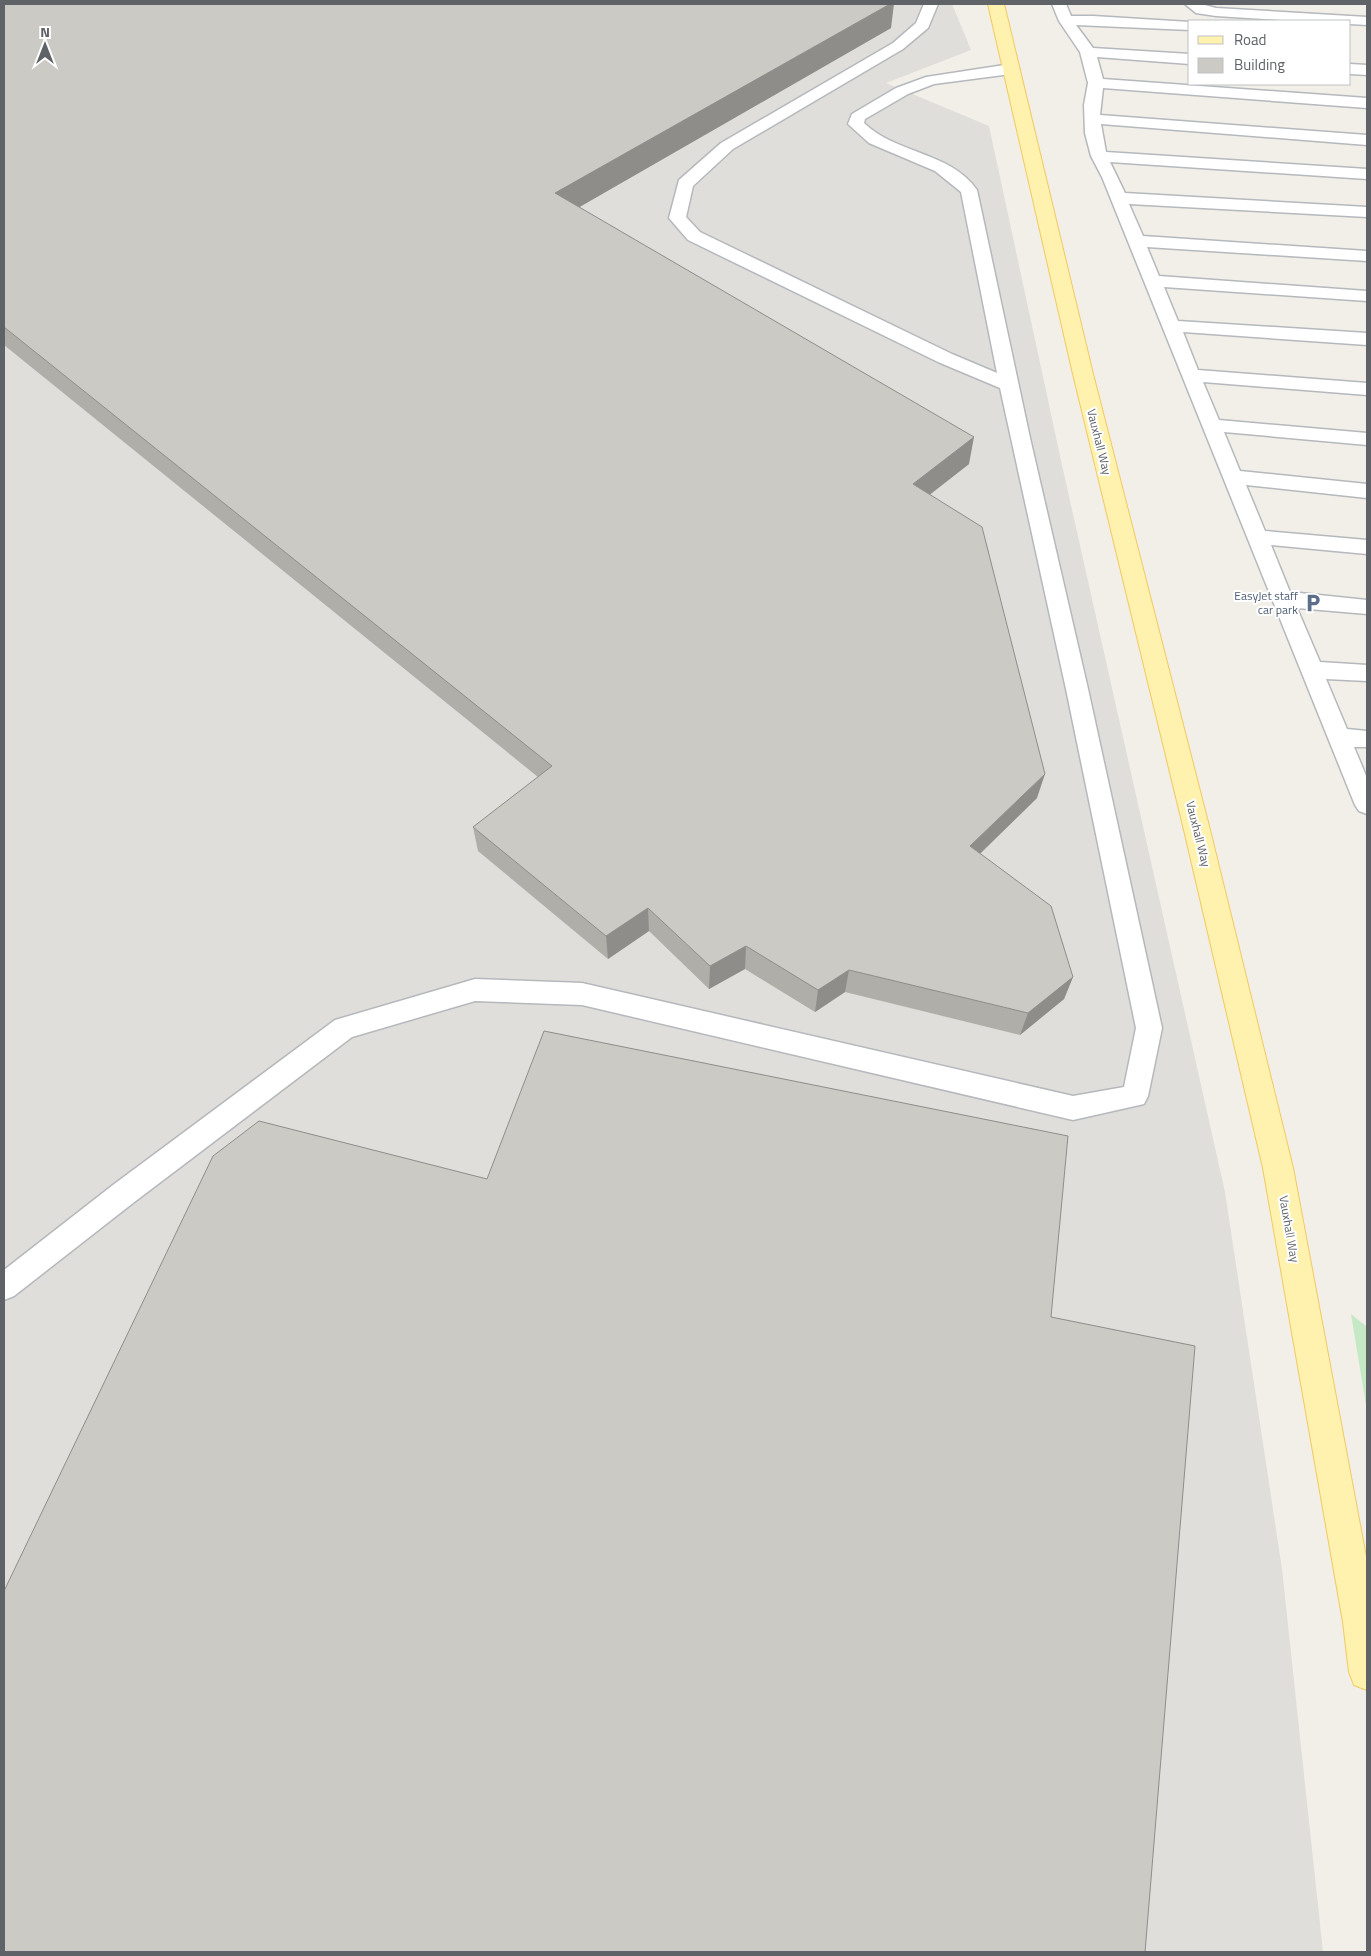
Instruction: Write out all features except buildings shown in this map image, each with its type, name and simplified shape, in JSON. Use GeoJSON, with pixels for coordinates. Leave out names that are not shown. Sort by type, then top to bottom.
{"type":"FeatureCollection","features":[{"type":"Feature","properties":{"kind":"main road","name":"Vauxhall Way"},"geometry":{"type":"LineString","coordinates":[[996,4],[1082,374],[1200,840],[1278,1168],[1361,1622],[1367,1672]]}},
{"type":"Feature","properties":{"kind":"lane"},"geometry":{"type":"LineString","coordinates":[[932,4],[922,25],[898,46],[727,146],[685,184],[677,218],[694,236],[945,358],[1009,385]]}},
{"type":"Feature","properties":{"kind":"lane"},"geometry":{"type":"LineString","coordinates":[[1059,4],[1066,22],[1088,52],[1096,84],[1092,105],[1093,133],[1099,156],[1136,241],[1367,804]]}},
{"type":"Feature","properties":{"kind":"lane"},"geometry":{"type":"LineString","coordinates":[[1083,4],[1093,20]]}},
{"type":"Feature","properties":{"kind":"lane"},"geometry":{"type":"LineString","coordinates":[[1192,4],[1201,10],[1216,12],[1263,9],[1325,18],[1367,21]]}},
{"type":"Feature","properties":{"kind":"lane"},"geometry":{"type":"LineString","coordinates":[[1325,18],[1332,4]]}},
{"type":"Feature","properties":{"kind":"lane"},"geometry":{"type":"LineString","coordinates":[[1066,22],[1150,17],[1188,26]]}},
{"type":"Feature","properties":{"kind":"lane"},"geometry":{"type":"LineString","coordinates":[[1088,52],[1188,58]]}},
{"type":"Feature","properties":{"kind":"lane"},"geometry":{"type":"LineString","coordinates":[[4,1287],[123,1194],[344,1028],[475,990],[582,994],[1073,1108],[1135,1096],[1149,1028],[1077,689],[1009,385],[969,190],[942,168],[887,146],[864,133],[856,124],[858,117],[902,91],[930,80],[1011,69]]}},
{"type":"Feature","properties":{"kind":"lane"},"geometry":{"type":"LineString","coordinates":[[1351,69],[1367,70]]}},
{"type":"Feature","properties":{"kind":"lane"},"geometry":{"type":"LineString","coordinates":[[1096,84],[1367,103]]}},
{"type":"Feature","properties":{"kind":"lane"},"geometry":{"type":"LineString","coordinates":[[1093,119],[1367,140]]}},
{"type":"Feature","properties":{"kind":"lane"},"geometry":{"type":"LineString","coordinates":[[1099,156],[1367,174]]}},
{"type":"Feature","properties":{"kind":"lane"},"geometry":{"type":"LineString","coordinates":[[1118,198],[1367,212]]}},
{"type":"Feature","properties":{"kind":"lane"},"geometry":{"type":"LineString","coordinates":[[1136,241],[1367,256]]}},
{"type":"Feature","properties":{"kind":"lane"},"geometry":{"type":"LineString","coordinates":[[1152,281],[1367,296]]}},
{"type":"Feature","properties":{"kind":"lane"},"geometry":{"type":"LineString","coordinates":[[1170,326],[1367,340]]}},
{"type":"Feature","properties":{"kind":"lane"},"geometry":{"type":"LineString","coordinates":[[1190,375],[1367,389]]}},
{"type":"Feature","properties":{"kind":"lane"},"geometry":{"type":"LineString","coordinates":[[1211,425],[1367,439]]}},
{"type":"Feature","properties":{"kind":"lane"},"geometry":{"type":"LineString","coordinates":[[1232,477],[1367,491]]}},
{"type":"Feature","properties":{"kind":"lane"},"geometry":{"type":"LineString","coordinates":[[1257,537],[1367,547]]}},
{"type":"Feature","properties":{"kind":"lane"},"geometry":{"type":"LineString","coordinates":[[1283,599],[1367,606]]}},
{"type":"Feature","properties":{"kind":"lane"},"geometry":{"type":"LineString","coordinates":[[1312,670],[1367,673]]}},
{"type":"Feature","properties":{"kind":"lane"},"geometry":{"type":"LineString","coordinates":[[1340,738],[1367,739]]}},
{"type":"Feature","properties":{"kind":"shaded area"},"geometry":{"type":"Polygon","coordinates":[[[27,4],[952,4],[971,50],[886,83],[989,126],[1062,465],[1225,1192],[1282,1569],[1323,1952],[4,1952],[4,13],[27,4]]]}},
{"type":"Feature","properties":{"kind":"green space"},"geometry":{"type":"Polygon","coordinates":[[[1351,1314],[1367,1327],[1367,1411],[1351,1314]]]}},
{"type":"Feature","properties":{"kind":"place","name":"EasyJet staff car park"},"geometry":{"type":"Point","coordinates":[1313,603]}}]}
